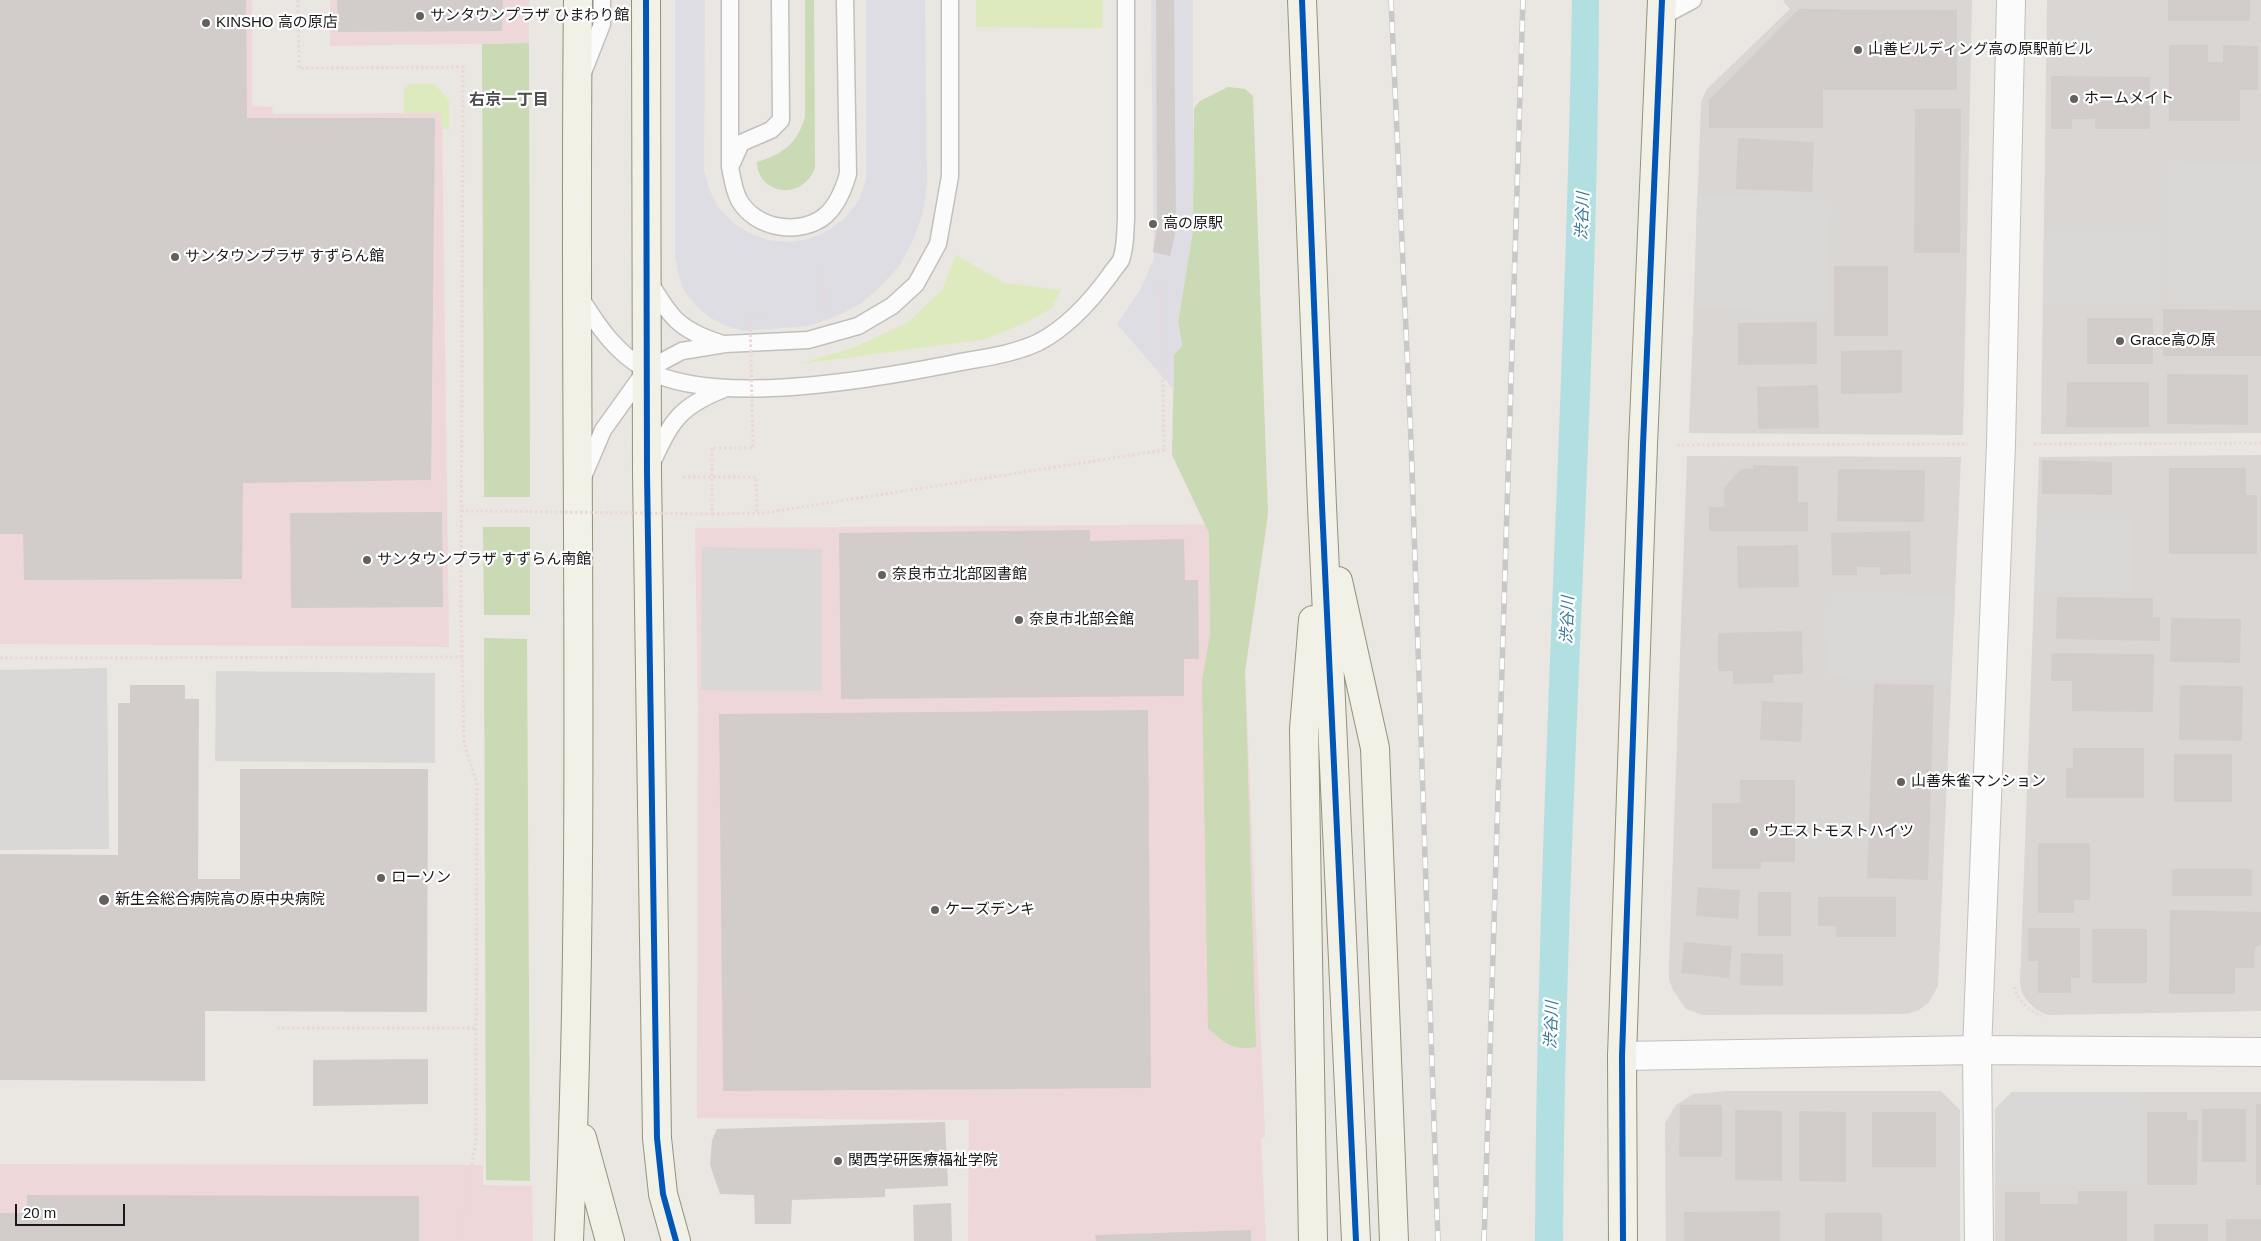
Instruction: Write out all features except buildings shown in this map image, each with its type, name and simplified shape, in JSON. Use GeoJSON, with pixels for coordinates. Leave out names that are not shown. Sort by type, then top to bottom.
{"type":"FeatureCollection","features":[{"type":"Feature","properties":{"kind":"street"},"geometry":{"type":"LineString","coordinates":[[569,1241],[575,1110],[578,636],[578,0]]}},
{"type":"Feature","properties":{"kind":"street"},"geometry":{"type":"LineString","coordinates":[[646,0],[646,370],[657,1138],[663,1194],[676,1241]]}},
{"type":"Feature","properties":{"kind":"street"},"geometry":{"type":"LineString","coordinates":[[1302,0],[1322,506],[1356,1241]]}},
{"type":"Feature","properties":{"kind":"street"},"geometry":{"type":"LineString","coordinates":[[1979,1241],[1977,1050],[2001,444],[2012,0]]}},
{"type":"Feature","properties":{"kind":"street"},"geometry":{"type":"LineString","coordinates":[[1623,1241],[1622,1056],[1643,445],[1662,8]]}},
{"type":"Feature","properties":{"kind":"street"},"geometry":{"type":"LineString","coordinates":[[1313,1241],[1304,729],[1322,506]]}},
{"type":"Feature","properties":{"kind":"street"},"geometry":{"type":"LineString","coordinates":[[1322,506],[1375,748],[1394,1241]]}},
{"type":"Feature","properties":{"kind":"street"},"geometry":{"type":"LineString","coordinates":[[1622,1056],[1977,1050],[2261,1052]]}},
{"type":"Feature","properties":{"kind":"street"},"geometry":{"type":"LineString","coordinates":[[575,1110],[610,1241]]}},
{"type":"Feature","properties":{"kind":"lane"},"geometry":{"type":"LineString","coordinates":[[577,86],[602,24],[602,0]]}},
{"type":"Feature","properties":{"kind":"lane"},"geometry":{"type":"LineString","coordinates":[[730,0],[730,167],[739,200],[761,221],[777,226],[810,226],[826,215],[845,186],[848,174],[845,0]]}},
{"type":"Feature","properties":{"kind":"lane"},"geometry":{"type":"LineString","coordinates":[[730,167],[741,143],[771,130],[781,120],[780,0]]}},
{"type":"Feature","properties":{"kind":"lane"},"geometry":{"type":"LineString","coordinates":[[577,492],[603,430],[646,370],[682,351],[724,344],[808,340],[858,326],[892,306],[916,284],[938,244],[950,176],[950,0]]}},
{"type":"Feature","properties":{"kind":"lane"},"geometry":{"type":"LineString","coordinates":[[578,293],[609,340],[622,353],[646,370],[682,383],[726,388],[808,385],[903,373],[1022,349],[1041,341],[1071,320],[1094,297],[1120,260],[1125,241],[1126,0]]}},
{"type":"Feature","properties":{"kind":"lane"},"geometry":{"type":"LineString","coordinates":[[1662,8],[1693,0]]}},
{"type":"Feature","properties":{"kind":"lane"},"geometry":{"type":"LineString","coordinates":[[646,275],[667,311],[686,329],[724,344]]}},
{"type":"Feature","properties":{"kind":"lane"},"geometry":{"type":"LineString","coordinates":[[647,473],[667,429],[685,410],[706,396],[726,388]]}},
{"type":"Feature","properties":{"kind":"path"},"geometry":{"type":"LineString","coordinates":[[298,0],[299,68],[463,67],[461,609],[464,743],[477,784],[476,1140],[459,1241]]}},
{"type":"Feature","properties":{"kind":"path"},"geometry":{"type":"LineString","coordinates":[[821,268],[824,308]]}},
{"type":"Feature","properties":{"kind":"path"},"geometry":{"type":"LineString","coordinates":[[461,511],[764,513],[1164,450],[1161,279]]}},
{"type":"Feature","properties":{"kind":"path"},"geometry":{"type":"LineString","coordinates":[[712,514],[712,448],[753,448],[750,317],[762,315]]}},
{"type":"Feature","properties":{"kind":"path"},"geometry":{"type":"LineString","coordinates":[[2032,435],[2032,444],[2261,443]]}},
{"type":"Feature","properties":{"kind":"path"},"geometry":{"type":"LineString","coordinates":[[1643,445],[2001,444]]}},
{"type":"Feature","properties":{"kind":"path"},"geometry":{"type":"LineString","coordinates":[[683,477],[756,477],[757,513]]}},
{"type":"Feature","properties":{"kind":"path"},"geometry":{"type":"LineString","coordinates":[[0,658],[462,658]]}},
{"type":"Feature","properties":{"kind":"path"},"geometry":{"type":"LineString","coordinates":[[2012,979],[2016,994],[2031,1012],[2044,1017]]}},
{"type":"Feature","properties":{"kind":"path"},"geometry":{"type":"LineString","coordinates":[[277,1028],[476,1028]]}},
{"type":"Feature","properties":{"kind":"shaded area","name":"サンタウンプラザ すずらん館"},"geometry":{"type":"Polygon","coordinates":[[[0,0],[252,0],[252,106],[272,107],[273,114],[442,113],[449,647],[0,644],[0,0]]]}},
{"type":"Feature","properties":{"kind":"shaded area"},"geometry":{"type":"Polygon","coordinates":[[[330,0],[529,0],[529,43],[330,46],[330,0]]]}},
{"type":"Feature","properties":{"kind":"shaded area"},"geometry":{"type":"Polygon","coordinates":[[[675,0],[705,0],[704,170],[709,189],[718,207],[732,222],[749,233],[768,240],[788,242],[809,239],[829,230],[846,217],[859,200],[866,180],[866,0],[925,0],[927,185],[923,213],[913,240],[900,265],[881,286],[860,304],[835,317],[808,326],[744,331],[726,326],[709,317],[695,305],[684,290],[678,274],[675,256],[675,0]]]}},
{"type":"Feature","properties":{"kind":"shaded area"},"geometry":{"type":"Polygon","coordinates":[[[1151,0],[1193,0],[1193,230],[1178,322],[1182,346],[1174,355],[1174,390],[1117,324],[1140,290],[1154,259],[1151,0]]]}},
{"type":"Feature","properties":{"kind":"shaded area"},"geometry":{"type":"Polygon","coordinates":[[[1972,0],[1963,435],[1689,433],[1701,102],[1707,89],[1790,9],[1783,1],[1972,0]]]}},
{"type":"Feature","properties":{"kind":"shaded area"},"geometry":{"type":"Polygon","coordinates":[[[2047,0],[2261,0],[2261,433],[2041,434],[2047,0]]]}},
{"type":"Feature","properties":{"kind":"shaded area"},"geometry":{"type":"Polygon","coordinates":[[[2170,162],[2261,164],[2261,299],[2168,298],[2170,162]]]}},
{"type":"Feature","properties":{"kind":"shaded area"},"geometry":{"type":"Polygon","coordinates":[[[1697,196],[1830,199],[1827,312],[1694,308],[1697,196]]]}},
{"type":"Feature","properties":{"kind":"shaded area"},"geometry":{"type":"Polygon","coordinates":[[[2044,233],[2159,234],[2159,303],[2043,304],[2044,233]]]}},
{"type":"Feature","properties":{"kind":"shaded area"},"geometry":{"type":"Polygon","coordinates":[[[2261,455],[2261,1011],[2048,1015],[2037,1010],[2028,1002],[2022,993],[2020,982],[2039,457],[2261,455]]]}},
{"type":"Feature","properties":{"kind":"shaded area"},"geometry":{"type":"Polygon","coordinates":[[[1687,456],[1961,457],[1938,986],[1929,1002],[1919,1010],[1907,1014],[1702,1015],[1686,1009],[1673,990],[1669,979],[1669,967],[1687,456]]]}},
{"type":"Feature","properties":{"kind":"shaded area"},"geometry":{"type":"Polygon","coordinates":[[[2037,519],[2132,520],[2132,592],[2034,591],[2037,519]]]}},
{"type":"Feature","properties":{"kind":"shaded area"},"geometry":{"type":"Polygon","coordinates":[[[1267,524],[1245,671],[1265,1136],[1261,1140],[1266,1241],[968,1241],[969,1120],[697,1118],[698,706],[695,528],[1267,524]]]}},
{"type":"Feature","properties":{"kind":"shaded area"},"geometry":{"type":"Polygon","coordinates":[[[702,547],[822,549],[821,691],[701,690],[702,547]]]}},
{"type":"Feature","properties":{"kind":"shaded area"},"geometry":{"type":"Polygon","coordinates":[[[1831,592],[1955,596],[1951,681],[1828,677],[1831,592]]]}},
{"type":"Feature","properties":{"kind":"shaded area"},"geometry":{"type":"Polygon","coordinates":[[[107,668],[109,849],[0,850],[0,670],[107,668]]]}},
{"type":"Feature","properties":{"kind":"shaded area"},"geometry":{"type":"Polygon","coordinates":[[[216,671],[435,673],[435,763],[215,761],[216,671]]]}},
{"type":"Feature","properties":{"kind":"shaded area"},"geometry":{"type":"Polygon","coordinates":[[[1728,1091],[1941,1091],[1960,1110],[1960,1241],[1666,1241],[1665,1123],[1676,1105],[1693,1094],[1728,1091]]]}},
{"type":"Feature","properties":{"kind":"shaded area"},"geometry":{"type":"Polygon","coordinates":[[[2012,1092],[2261,1092],[2261,1241],[1995,1241],[1995,1109],[2012,1092]]]}},
{"type":"Feature","properties":{"kind":"shaded area"},"geometry":{"type":"Polygon","coordinates":[[[2012,1092],[2140,1092],[2140,1182],[1995,1183],[1995,1109],[2012,1092]]]}},
{"type":"Feature","properties":{"kind":"shaded area"},"geometry":{"type":"Polygon","coordinates":[[[0,1164],[483,1165],[483,1185],[532,1186],[533,1241],[0,1241],[0,1164]]]}},
{"type":"Feature","properties":{"kind":"green space"},"geometry":{"type":"Polygon","coordinates":[[[805,0],[814,0],[815,168],[808,179],[800,186],[790,190],[781,190],[772,187],[764,181],[759,173],[757,162],[788,147],[798,134],[805,117],[805,0]]]}},
{"type":"Feature","properties":{"kind":"green space"},"geometry":{"type":"Polygon","coordinates":[[[976,0],[1103,0],[1102,28],[976,27],[976,0]]]}},
{"type":"Feature","properties":{"kind":"green space"},"geometry":{"type":"Polygon","coordinates":[[[529,43],[530,497],[484,497],[482,44],[529,43]]]}},
{"type":"Feature","properties":{"kind":"green space"},"geometry":{"type":"Polygon","coordinates":[[[410,84],[434,84],[449,100],[449,129],[442,129],[441,113],[404,113],[404,89],[410,84]]]}},
{"type":"Feature","properties":{"kind":"green space"},"geometry":{"type":"Polygon","coordinates":[[[1228,87],[1245,89],[1253,96],[1268,514],[1245,671],[1256,1047],[1248,1048],[1229,1045],[1208,1028],[1202,681],[1210,634],[1209,533],[1172,455],[1174,355],[1182,346],[1178,322],[1193,230],[1194,108],[1200,101],[1228,87]]]}},
{"type":"Feature","properties":{"kind":"green space"},"geometry":{"type":"Polygon","coordinates":[[[956,255],[1004,283],[1061,290],[1052,308],[1027,322],[985,339],[800,364],[855,347],[907,323],[942,290],[956,255]]]}},
{"type":"Feature","properties":{"kind":"green space"},"geometry":{"type":"Polygon","coordinates":[[[483,527],[530,527],[530,615],[484,615],[483,527]]]}},
{"type":"Feature","properties":{"kind":"green space"},"geometry":{"type":"Polygon","coordinates":[[[484,638],[527,639],[530,1181],[486,1180],[484,638]]]}},
{"type":"Feature","properties":{"kind":"water","name":"渋谷川"},"geometry":{"type":"Polygon","coordinates":[[[1572,0],[1599,0],[1593,310],[1569,931],[1563,1241],[1535,1241],[1541,931],[1564,310],[1572,0]]]}},
{"type":"Feature","properties":{"kind":"railway"},"geometry":{"type":"LineString","coordinates":[[1391,0],[1411,440],[1438,1241]]}},
{"type":"Feature","properties":{"kind":"railway"},"geometry":{"type":"LineString","coordinates":[[1484,1241],[1523,0]]}},
{"type":"Feature","properties":{"kind":"cycle path"},"geometry":{"type":"LineString","coordinates":[[646,0],[647,473],[657,1138],[663,1194],[676,1241]]}},
{"type":"Feature","properties":{"kind":"cycle path"},"geometry":{"type":"LineString","coordinates":[[1302,0],[1322,506],[1356,1241]]}},
{"type":"Feature","properties":{"kind":"cycle path"},"geometry":{"type":"LineString","coordinates":[[1623,1241],[1622,1056],[1643,445],[1662,0]]}},
{"type":"Feature","properties":{"kind":"place","name":"サンタウンプラザ ひまわり館"},"geometry":{"type":"Point","coordinates":[420,16]}},
{"type":"Feature","properties":{"kind":"place","name":"KINSHO 高の原店"},"geometry":{"type":"Point","coordinates":[206,23]}},
{"type":"Feature","properties":{"kind":"place","name":"山善ビルディング高の原駅前ビル"},"geometry":{"type":"Point","coordinates":[1858,50]}},
{"type":"Feature","properties":{"kind":"place","name":"ホームメイト"},"geometry":{"type":"Point","coordinates":[2074,99]}},
{"type":"Feature","properties":{"kind":"place","name":"高の原駅"},"geometry":{"type":"Point","coordinates":[1153,224]}},
{"type":"Feature","properties":{"kind":"place","name":"サンタウンプラザ すずらん館"},"geometry":{"type":"Point","coordinates":[175,257]}},
{"type":"Feature","properties":{"kind":"place","name":"Grace高の原"},"geometry":{"type":"Point","coordinates":[2120,341]}},
{"type":"Feature","properties":{"kind":"place","name":"サンタウンプラザ すずらん南館"},"geometry":{"type":"Point","coordinates":[367,560]}},
{"type":"Feature","properties":{"kind":"place","name":"奈良市立北部図書館"},"geometry":{"type":"Point","coordinates":[882,575]}},
{"type":"Feature","properties":{"kind":"place","name":"奈良市北部会館"},"geometry":{"type":"Point","coordinates":[1019,620]}},
{"type":"Feature","properties":{"kind":"place","name":"山善朱雀マンション"},"geometry":{"type":"Point","coordinates":[1901,782]}},
{"type":"Feature","properties":{"kind":"place","name":"ウエストモストハイツ"},"geometry":{"type":"Point","coordinates":[1754,832]}},
{"type":"Feature","properties":{"kind":"place","name":"ローソン"},"geometry":{"type":"Point","coordinates":[381,878]}},
{"type":"Feature","properties":{"kind":"place","name":"新生会総合病院高の原中央病院"},"geometry":{"type":"Point","coordinates":[104,900]}},
{"type":"Feature","properties":{"kind":"place","name":"ケーズデンキ"},"geometry":{"type":"Point","coordinates":[935,910]}},
{"type":"Feature","properties":{"kind":"place","name":"関西学研医療福祉学院"},"geometry":{"type":"Point","coordinates":[838,1161]}},
{"type":"Feature","properties":{"kind":"district","name":"右京一丁目"},"geometry":{"type":"Point","coordinates":[509,101]}}]}
